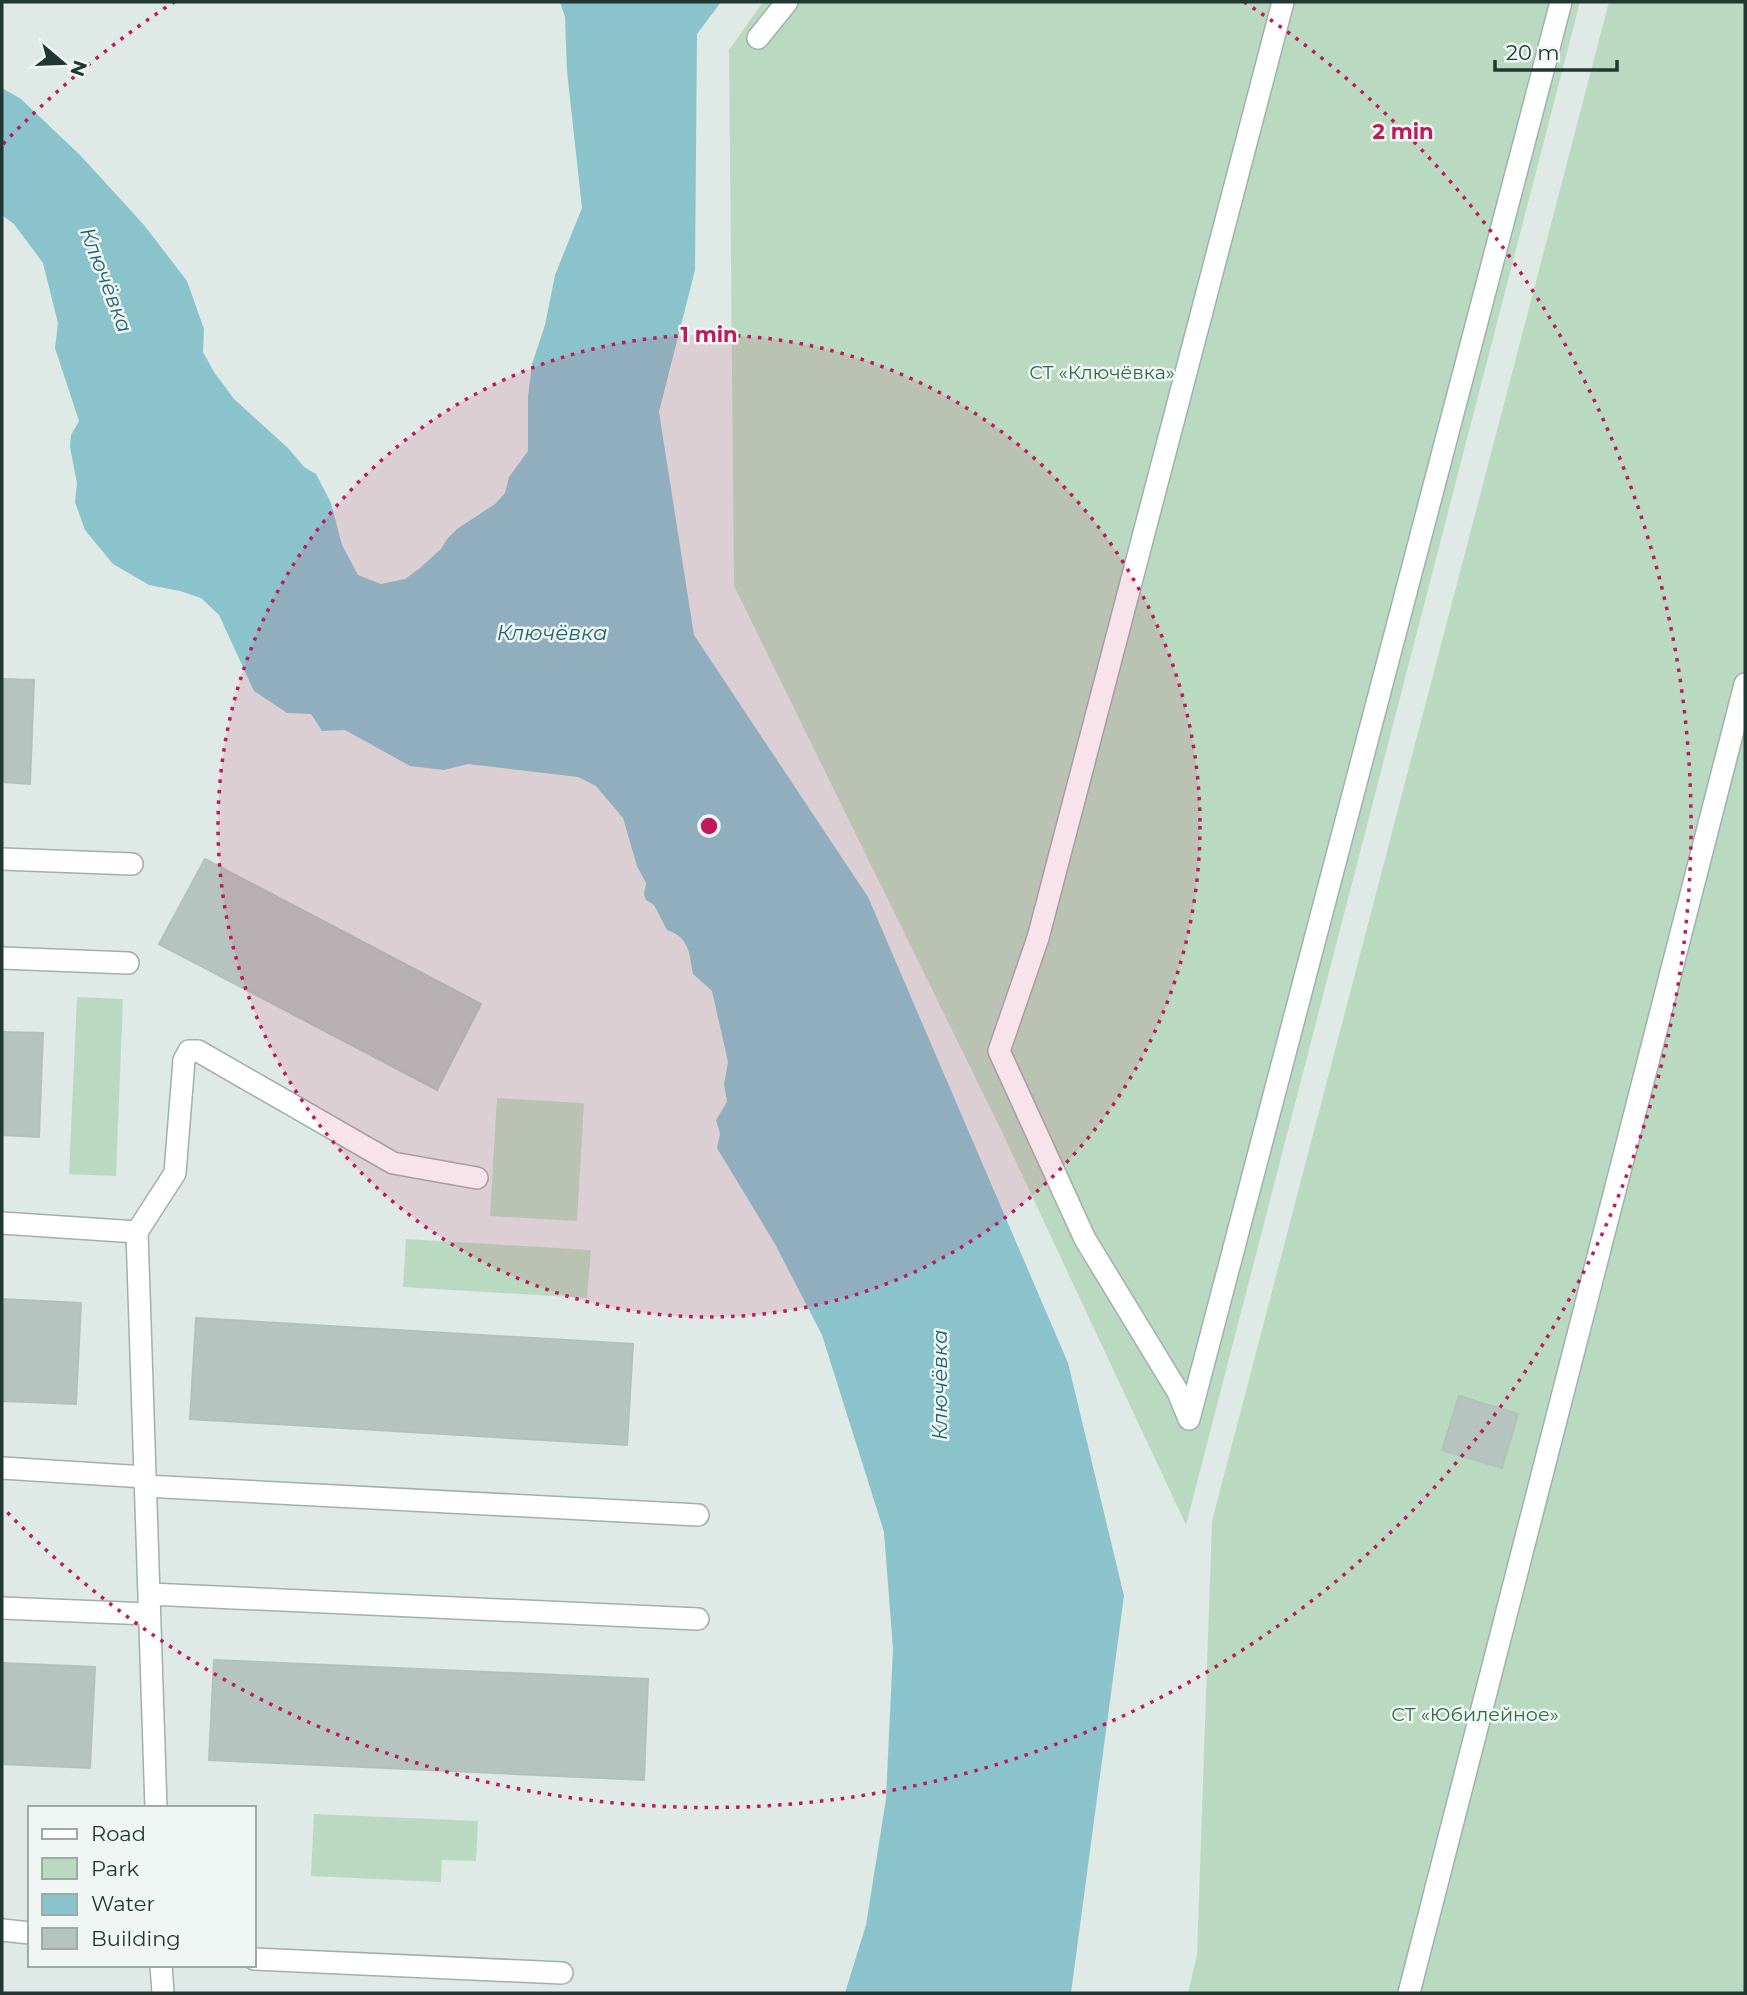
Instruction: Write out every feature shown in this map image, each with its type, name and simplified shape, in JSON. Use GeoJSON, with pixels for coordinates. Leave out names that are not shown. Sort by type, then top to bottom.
{"type":"FeatureCollection","features":[{"type":"Feature","properties":{"kind":"street"},"geometry":{"type":"LineString","coordinates":[[758,38],[787,2]]}},
{"type":"Feature","properties":{"kind":"street"},"geometry":{"type":"LineString","coordinates":[[1283,2],[1038,938],[999,1051],[1085,1239],[1178,1392],[1189,1419],[1561,2]]}},
{"type":"Feature","properties":{"kind":"street"},"geometry":{"type":"LineString","coordinates":[[1409,1993],[1745,684]]}},
{"type":"Feature","properties":{"kind":"street"},"geometry":{"type":"LineString","coordinates":[[2,859],[132,864]]}},
{"type":"Feature","properties":{"kind":"street"},"geometry":{"type":"LineString","coordinates":[[2,958],[128,963]]}},
{"type":"Feature","properties":{"kind":"street"},"geometry":{"type":"LineString","coordinates":[[156,1806],[137,1232],[175,1173],[184,1060],[189,1051],[198,1051],[393,1163],[477,1178]]}},
{"type":"Feature","properties":{"kind":"street"},"geometry":{"type":"LineString","coordinates":[[2,1223],[137,1232]]}},
{"type":"Feature","properties":{"kind":"street"},"geometry":{"type":"LineString","coordinates":[[2,1468],[145,1482],[698,1515]]}},
{"type":"Feature","properties":{"kind":"street"},"geometry":{"type":"LineString","coordinates":[[2,1608],[149,1604],[698,1619]]}},
{"type":"Feature","properties":{"kind":"street"},"geometry":{"type":"LineString","coordinates":[[2,1930],[28,1933]]}},
{"type":"Feature","properties":{"kind":"street"},"geometry":{"type":"LineString","coordinates":[[256,1959],[562,1973]]}},
{"type":"Feature","properties":{"kind":"street"},"geometry":{"type":"LineString","coordinates":[[161,1967],[163,1993]]}},
{"type":"Feature","properties":{"kind":"green space","name":"СТ «Ключёвка»"},"geometry":{"type":"Polygon","coordinates":[[[763,2],[1580,2],[1186,1525],[1002,1132],[734,586],[729,50],[763,2]]]}},
{"type":"Feature","properties":{"kind":"green space","name":"СТ «Юбилейное»"},"geometry":{"type":"Polygon","coordinates":[[[1609,2],[1745,2],[1745,1993],[1188,1993],[1197,1955],[1212,1521],[1609,2]]]}},
{"type":"Feature","properties":{"kind":"green space"},"geometry":{"type":"Polygon","coordinates":[[[77,997],[123,999],[116,1176],[69,1174],[77,997]]]}},
{"type":"Feature","properties":{"kind":"green space"},"geometry":{"type":"Polygon","coordinates":[[[497,1098],[584,1103],[577,1221],[490,1216],[497,1098]]]}},
{"type":"Feature","properties":{"kind":"green space"},"geometry":{"type":"Polygon","coordinates":[[[406,1239],[591,1250],[587,1298],[403,1287],[406,1239]]]}},
{"type":"Feature","properties":{"kind":"green space"},"geometry":{"type":"Polygon","coordinates":[[[314,1814],[478,1821],[476,1861],[442,1860],[441,1882],[311,1876],[314,1814]]]}},
{"type":"Feature","properties":{"kind":"water","name":"Ключёвка"},"geometry":{"type":"Polygon","coordinates":[[[560,2],[721,2],[697,34],[695,270],[659,412],[694,635],[868,897],[1068,1363],[1124,1596],[1071,1993],[845,1993],[866,1925],[886,1799],[893,1649],[884,1532],[822,1335],[775,1244],[717,1148],[720,1134],[716,1120],[727,1102],[724,1084],[728,1062],[712,991],[693,974],[684,942],[675,933],[667,930],[654,905],[646,900],[646,883],[637,866],[623,818],[596,786],[578,777],[468,764],[444,770],[410,766],[345,730],[322,731],[311,714],[287,713],[254,691],[219,615],[201,598],[149,585],[113,564],[85,530],[75,502],[77,483],[70,447],[71,435],[79,421],[55,348],[58,323],[43,263],[14,224],[2,215],[2,88],[21,99],[80,155],[144,225],[187,281],[204,329],[203,352],[214,372],[234,399],[289,449],[304,467],[316,474],[331,503],[342,545],[358,575],[381,584],[405,579],[441,549],[457,529],[495,504],[505,493],[509,477],[528,451],[528,397],[532,364],[545,325],[555,275],[582,208],[567,71],[565,17],[560,2]]]}},
{"type":"Feature","properties":{"kind":"building"},"geometry":{"type":"Polygon","coordinates":[[[2,679],[34,680],[30,784],[2,782],[2,679]]]}},
{"type":"Feature","properties":{"kind":"building"},"geometry":{"type":"Polygon","coordinates":[[[205,859],[481,1004],[437,1090],[159,944],[205,859]]]}},
{"type":"Feature","properties":{"kind":"building"},"geometry":{"type":"Polygon","coordinates":[[[2,1032],[43,1033],[39,1137],[2,1135],[2,1032]]]}},
{"type":"Feature","properties":{"kind":"building"},"geometry":{"type":"Polygon","coordinates":[[[2,1299],[81,1303],[76,1404],[2,1401],[2,1299]]]}},
{"type":"Feature","properties":{"kind":"building"},"geometry":{"type":"Polygon","coordinates":[[[196,1318],[633,1344],[627,1445],[190,1419],[196,1318]]]}},
{"type":"Feature","properties":{"kind":"building"},"geometry":{"type":"Polygon","coordinates":[[[1459,1396],[1518,1414],[1502,1468],[1442,1450],[1459,1396]]]}},
{"type":"Feature","properties":{"kind":"building"},"geometry":{"type":"Polygon","coordinates":[[[214,1660],[648,1679],[644,1780],[209,1760],[214,1660]]]}},
{"type":"Feature","properties":{"kind":"building"},"geometry":{"type":"Polygon","coordinates":[[[2,1663],[95,1667],[90,1768],[2,1764],[2,1663]]]}}]}
